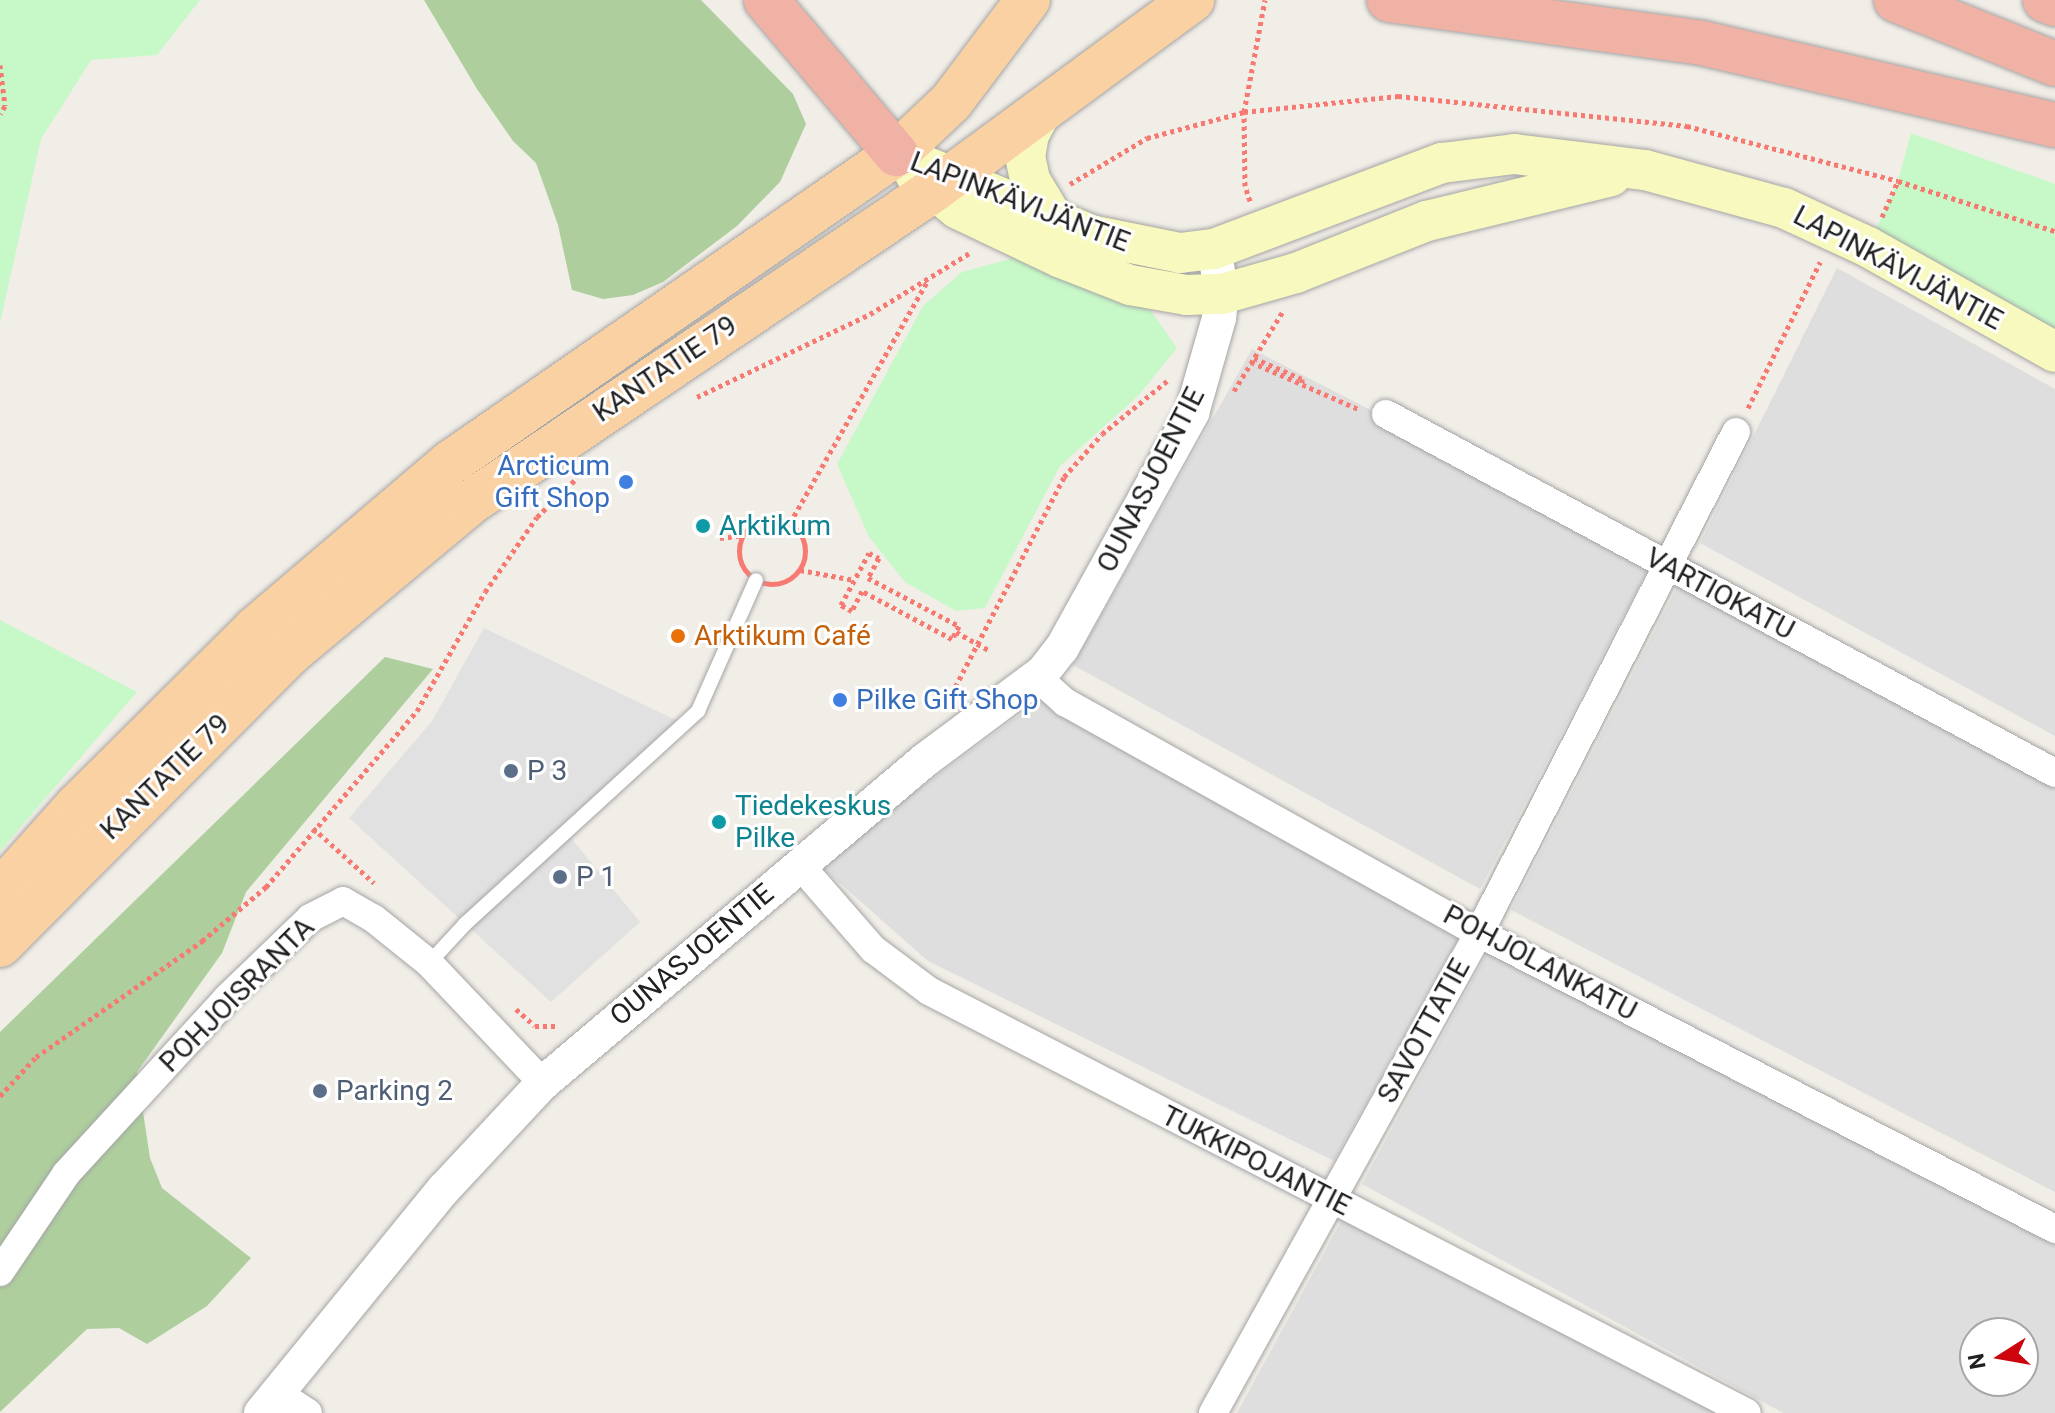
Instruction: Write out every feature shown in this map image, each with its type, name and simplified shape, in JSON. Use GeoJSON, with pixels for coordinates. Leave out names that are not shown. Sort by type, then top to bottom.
{"type":"FeatureCollection","features":[{"type":"Feature","properties":{"kind":"highway"},"geometry":{"type":"LineString","coordinates":[[766,0],[896,154]]}},
{"type":"Feature","properties":{"kind":"highway"},"geometry":{"type":"LineString","coordinates":[[1389,0],[1702,43],[1879,80],[2055,125]]}},
{"type":"Feature","properties":{"kind":"highway"},"geometry":{"type":"LineString","coordinates":[[1896,0],[2055,64]]}},
{"type":"Feature","properties":{"kind":"highway"},"geometry":{"type":"LineString","coordinates":[[2045,0],[2055,4]]}},
{"type":"Feature","properties":{"kind":"main road","name":"KANTATIE 79"},"geometry":{"type":"LineString","coordinates":[[0,892],[77,806],[255,629],[450,463],[896,154],[951,102],[1028,0]]}},
{"type":"Feature","properties":{"kind":"main road","name":"KANTATIE 79"},"geometry":{"type":"LineString","coordinates":[[0,945],[290,653],[471,502],[943,183],[1192,0]]}},
{"type":"Feature","properties":{"kind":"main road"},"geometry":{"type":"LineString","coordinates":[[1043,108],[1032,124],[1025,156],[1030,180],[1059,204]]}},
{"type":"Feature","properties":{"kind":"main road","name":"LAPINKÄVIJÄNTIE"},"geometry":{"type":"LineString","coordinates":[[896,154],[943,183],[992,227],[1109,278],[1155,291],[1222,294],[1296,273],[1427,221],[1551,186],[1645,170]]}},
{"type":"Feature","properties":{"kind":"main road","name":"LAPINKÄVIJÄNTIE"},"geometry":{"type":"LineString","coordinates":[[943,183],[1059,204],[1150,250],[1214,249],[1442,163],[1528,155],[1645,170],[1784,208],[1868,247],[2055,352]]}},
{"type":"Feature","properties":{"kind":"street","name":"OUNASJOENTIE"},"geometry":{"type":"LineString","coordinates":[[269,1402],[444,1189],[543,1083],[799,864],[1037,677],[1062,648],[1192,413],[1213,350],[1222,294],[1214,249]]}},
{"type":"Feature","properties":{"kind":"street","name":"VARTIOKATU"},"geometry":{"type":"LineString","coordinates":[[1386,414],[2055,773]]}},
{"type":"Feature","properties":{"kind":"street","name":"SAVOTTATIE"},"geometry":{"type":"LineString","coordinates":[[1213,1413],[1479,933],[1736,432]]}},
{"type":"Feature","properties":{"kind":"street","name":"POHJOLANKATU"},"geometry":{"type":"LineString","coordinates":[[1037,677],[1065,702],[1479,933],[2055,1229]]}},
{"type":"Feature","properties":{"kind":"street","name":"TUKKIPOJANTIE"},"geometry":{"type":"LineString","coordinates":[[799,864],[873,949],[929,991],[1747,1413]]}},
{"type":"Feature","properties":{"kind":"street","name":"POHJOISRANTA"},"geometry":{"type":"LineString","coordinates":[[0,1272],[66,1174],[227,998],[310,918],[343,901],[373,918],[429,963],[543,1083]]}},
{"type":"Feature","properties":{"kind":"street"},"geometry":{"type":"LineString","coordinates":[[269,1402],[308,1413]]}},
{"type":"Feature","properties":{"kind":"lane"},"geometry":{"type":"LineString","coordinates":[[429,963],[465,924],[698,711],[756,580]]}},
{"type":"Feature","properties":{"kind":"path"},"geometry":{"type":"LineString","coordinates":[[1245,186],[1244,112],[1265,0]]}},
{"type":"Feature","properties":{"kind":"path"},"geometry":{"type":"LineString","coordinates":[[0,65],[5,106],[0,114]]}},
{"type":"Feature","properties":{"kind":"path"},"geometry":{"type":"LineString","coordinates":[[1059,204],[1147,138],[1244,112],[1371,95],[1468,100],[1687,126],[1898,181],[2055,231]]}},
{"type":"Feature","properties":{"kind":"path"},"geometry":{"type":"LineString","coordinates":[[688,401],[870,314],[977,248]]}},
{"type":"Feature","properties":{"kind":"path"},"geometry":{"type":"LineString","coordinates":[[1736,432],[1825,250]]}},
{"type":"Feature","properties":{"kind":"path"},"geometry":{"type":"LineString","coordinates":[[790,523],[930,278]]}},
{"type":"Feature","properties":{"kind":"path"},"geometry":{"type":"LineString","coordinates":[[1253,360],[1302,386],[1366,413],[1386,414]]}},
{"type":"Feature","properties":{"kind":"path"},"geometry":{"type":"LineString","coordinates":[[941,715],[1064,477],[1102,434],[1174,374]]}},
{"type":"Feature","properties":{"kind":"path"},"geometry":{"type":"LineString","coordinates":[[0,1096],[36,1057],[202,941],[266,887],[417,711],[485,592],[537,517],[580,475]]}},
{"type":"Feature","properties":{"kind":"path"},"geometry":{"type":"LineString","coordinates":[[720,538],[744,534],[766,518],[790,523],[805,546],[800,570]]}},
{"type":"Feature","properties":{"kind":"path"},"geometry":{"type":"LineString","coordinates":[[744,534],[741,563],[756,580],[779,583],[800,570],[854,580]]}},
{"type":"Feature","properties":{"kind":"path"},"geometry":{"type":"LineString","coordinates":[[869,553],[879,558],[868,578],[959,626],[955,632],[952,639],[862,591],[852,611],[841,605],[869,553]]}},
{"type":"Feature","properties":{"kind":"path"},"geometry":{"type":"LineString","coordinates":[[955,632],[990,651]]}},
{"type":"Feature","properties":{"kind":"shaded area"},"geometry":{"type":"Polygon","coordinates":[[[1837,268],[2055,389],[2055,736],[1700,543],[1837,268]]]}},
{"type":"Feature","properties":{"kind":"shaded area"},"geometry":{"type":"Polygon","coordinates":[[[1252,349],[1655,556],[1480,889],[1073,665],[1252,349]]]}},
{"type":"Feature","properties":{"kind":"shaded area"},"geometry":{"type":"Polygon","coordinates":[[[1686,570],[2055,764],[2055,1192],[1511,910],[1686,570]]]}},
{"type":"Feature","properties":{"kind":"shaded area","name":"P 3"},"geometry":{"type":"Polygon","coordinates":[[[484,628],[684,724],[566,832],[640,922],[551,1002],[349,818],[432,721],[484,628]]]}},
{"type":"Feature","properties":{"kind":"shaded area"},"geometry":{"type":"Polygon","coordinates":[[[1048,694],[1468,922],[1334,1161],[928,961],[817,863],[1048,694]]]}},
{"type":"Feature","properties":{"kind":"shaded area"},"geometry":{"type":"Polygon","coordinates":[[[1498,933],[2055,1224],[2055,1413],[1783,1413],[1362,1184],[1498,933]]]}},
{"type":"Feature","properties":{"kind":"shaded area"},"geometry":{"type":"Polygon","coordinates":[[[1350,1205],[1736,1413],[1237,1413],[1350,1205]]]}},
{"type":"Feature","properties":{"kind":"green space"},"geometry":{"type":"Polygon","coordinates":[[[0,0],[200,0],[157,55],[91,60],[41,139],[0,323],[0,0]]]}},
{"type":"Feature","properties":{"kind":"green space"},"geometry":{"type":"Polygon","coordinates":[[[424,0],[701,0],[793,94],[806,124],[780,182],[737,226],[663,282],[633,295],[603,299],[572,290],[558,225],[536,163],[513,141],[477,89],[424,0]]]}},
{"type":"Feature","properties":{"kind":"green space"},"geometry":{"type":"Polygon","coordinates":[[[1911,133],[2055,184],[2055,341],[1868,247],[1898,181],[1911,133]]]}},
{"type":"Feature","properties":{"kind":"green space"},"geometry":{"type":"Polygon","coordinates":[[[1017,257],[1149,308],[1177,348],[1139,395],[1060,466],[985,608],[956,611],[905,582],[869,537],[837,464],[923,306],[962,272],[1017,257]]]}},
{"type":"Feature","properties":{"kind":"green space"},"geometry":{"type":"Polygon","coordinates":[[[0,620],[137,692],[0,851],[0,620]]]}},
{"type":"Feature","properties":{"kind":"green space"},"geometry":{"type":"Polygon","coordinates":[[[385,657],[433,669],[246,892],[222,953],[137,1072],[150,1158],[162,1188],[251,1258],[207,1306],[147,1344],[119,1328],[87,1329],[0,1412],[0,1032],[385,657]]]}},
{"type":"Feature","properties":{"kind":"place","name":"Arcticum Gift Shop"},"geometry":{"type":"Point","coordinates":[626,482]}},
{"type":"Feature","properties":{"kind":"place","name":"Arktikum"},"geometry":{"type":"Point","coordinates":[703,526]}},
{"type":"Feature","properties":{"kind":"place","name":"Arktikum Café"},"geometry":{"type":"Point","coordinates":[678,636]}},
{"type":"Feature","properties":{"kind":"place","name":"Pilke Gift Shop"},"geometry":{"type":"Point","coordinates":[840,700]}},
{"type":"Feature","properties":{"kind":"place","name":"P 3"},"geometry":{"type":"Point","coordinates":[511,771]}},
{"type":"Feature","properties":{"kind":"place","name":"Tiedekeskus Pilke"},"geometry":{"type":"Point","coordinates":[719,822]}},
{"type":"Feature","properties":{"kind":"place","name":"P 1"},"geometry":{"type":"Point","coordinates":[560,877]}},
{"type":"Feature","properties":{"kind":"place","name":"Parking 2"},"geometry":{"type":"Point","coordinates":[320,1091]}}]}
